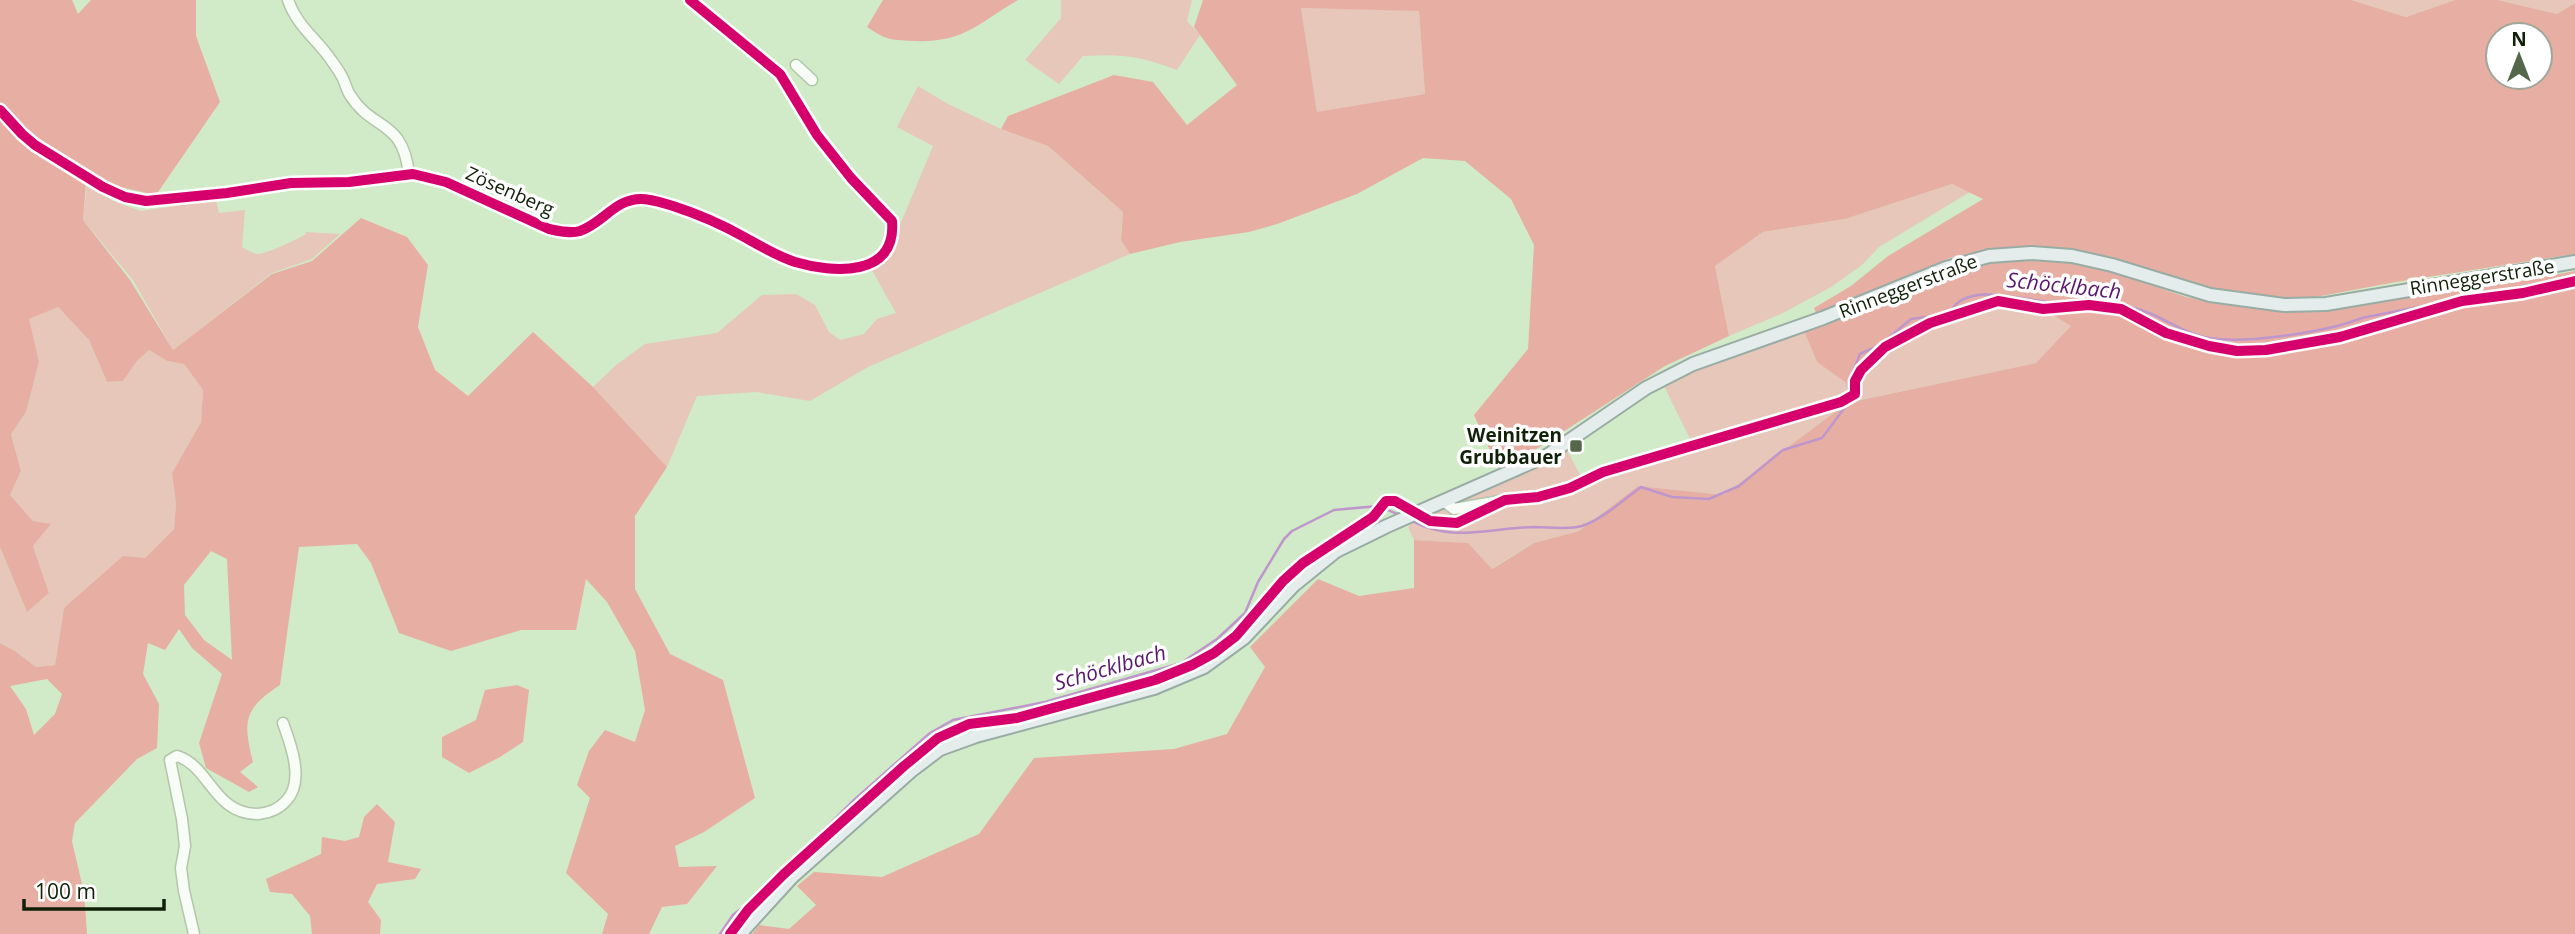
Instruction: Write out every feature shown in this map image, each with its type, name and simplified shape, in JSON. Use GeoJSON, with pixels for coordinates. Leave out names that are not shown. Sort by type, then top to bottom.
{"type":"FeatureCollection","features":[{"type":"Feature","properties":{"kind":"main road","name":"Rinneggerstraße"},"geometry":{"type":"LineString","coordinates":[[740,934],[792,877],[911,771],[940,750],[976,736],[1154,688],[1204,667],[1244,638],[1307,572],[1344,547],[1548,455],[1646,388],[1693,365],[1822,319],[1946,268],[1989,256],[2038,253],[2072,256],[2112,265],[2210,295],[2284,305],[2326,304],[2575,262]]}},
{"type":"Feature","properties":{"kind":"street"},"geometry":{"type":"LineString","coordinates":[[288,0],[295,18],[342,76],[350,96],[366,113],[395,134],[407,154],[409,175]]}},
{"type":"Feature","properties":{"kind":"street","name":"Zösenberg"},"geometry":{"type":"LineString","coordinates":[[0,110],[35,145],[103,187],[125,197],[146,201],[291,183],[349,182],[409,175],[446,182],[548,229],[580,231],[617,205],[640,199],[689,211],[770,252],[796,262],[832,269],[856,268],[869,265],[881,257],[891,243],[892,221],[851,178],[817,135],[779,74],[690,0]]}},
{"type":"Feature","properties":{"kind":"street"},"geometry":{"type":"LineString","coordinates":[[796,65],[812,80]]}},
{"type":"Feature","properties":{"kind":"street"},"geometry":{"type":"LineString","coordinates":[[1445,502],[1454,509],[1505,500]]}},
{"type":"Feature","properties":{"kind":"street"},"geometry":{"type":"LineString","coordinates":[[194,934],[184,891],[181,868],[185,846],[170,760],[177,756],[193,765],[217,796],[234,808],[249,813],[270,811],[279,808],[290,797],[296,779],[291,745],[283,723]]}},
{"type":"Feature","properties":{"kind":"shaded area"},"geometry":{"type":"Polygon","coordinates":[[[0,0],[72,0],[78,14],[91,0],[196,0],[196,36],[220,102],[156,195],[116,186],[87,171],[83,220],[130,280],[173,350],[272,274],[312,261],[361,218],[407,237],[428,265],[418,327],[435,370],[468,396],[533,332],[593,387],[667,467],[635,516],[635,589],[670,654],[723,680],[755,798],[704,832],[675,846],[679,867],[717,866],[687,904],[662,907],[649,934],[602,934],[608,914],[566,873],[590,798],[577,785],[589,751],[605,730],[635,742],[645,710],[635,651],[607,602],[586,579],[576,630],[521,630],[451,651],[399,633],[371,563],[357,544],[299,547],[280,685],[253,709],[247,726],[253,762],[240,772],[258,787],[249,792],[206,768],[199,743],[222,674],[192,648],[179,629],[165,650],[148,643],[143,674],[159,704],[157,748],[137,759],[75,823],[72,841],[84,893],[87,934],[0,934],[0,643],[36,667],[55,665],[64,608],[123,556],[145,558],[174,529],[176,504],[172,473],[201,422],[203,390],[184,364],[167,361],[149,350],[137,361],[123,381],[107,382],[89,340],[58,307],[29,319],[39,362],[26,412],[11,434],[21,471],[10,495],[33,521],[51,524],[33,546],[49,593],[27,612],[0,547],[0,0]],[[211,551],[184,585],[185,615],[204,640],[232,660],[227,559],[211,551]],[[47,679],[10,686],[26,709],[34,735],[55,714],[62,694],[47,679]]]}},
{"type":"Feature","properties":{"kind":"shaded area"},"geometry":{"type":"Polygon","coordinates":[[[883,0],[1018,0],[958,35],[930,41],[913,41],[888,38],[867,27],[883,0]]]}},
{"type":"Feature","properties":{"kind":"shaded area"},"geometry":{"type":"Polygon","coordinates":[[[1061,0],[1192,0],[1187,21],[1200,35],[1177,70],[1131,57],[1083,56],[1059,84],[1025,60],[1061,18],[1061,0]]]}},
{"type":"Feature","properties":{"kind":"shaded area"},"geometry":{"type":"Polygon","coordinates":[[[1203,0],[2351,0],[2406,17],[2455,0],[2498,0],[2557,14],[2575,3],[2575,254],[2305,299],[2213,290],[2115,259],[2074,251],[2036,246],[1996,248],[1950,258],[1816,313],[1814,308],[1851,286],[1888,256],[1983,199],[1952,184],[1845,219],[1763,232],[1715,266],[1729,336],[1665,366],[1524,457],[1498,468],[1474,415],[1528,349],[1534,245],[1511,199],[1465,161],[1423,158],[1357,194],[1277,224],[1249,232],[1180,242],[1130,254],[1121,240],[1123,212],[1048,146],[1001,129],[1008,116],[1114,75],[1153,82],[1187,125],[1237,85],[1194,27],[1203,0]],[[1301,8],[1317,112],[1425,94],[1419,11],[1301,8]]]}},
{"type":"Feature","properties":{"kind":"shaded area"},"geometry":{"type":"Polygon","coordinates":[[[2351,0],[2455,0],[2406,17],[2351,0]]]}},
{"type":"Feature","properties":{"kind":"shaded area"},"geometry":{"type":"Polygon","coordinates":[[[2498,0],[2575,0],[2575,3],[2557,14],[2498,0]]]}},
{"type":"Feature","properties":{"kind":"shaded area"},"geometry":{"type":"Polygon","coordinates":[[[1301,8],[1419,10],[1425,94],[1317,113],[1301,8]]]}},
{"type":"Feature","properties":{"kind":"shaded area"},"geometry":{"type":"Polygon","coordinates":[[[918,86],[948,104],[1001,129],[1048,146],[1123,212],[1121,239],[1130,254],[868,367],[810,401],[756,392],[697,396],[667,467],[593,387],[616,365],[645,344],[717,333],[762,295],[796,294],[815,305],[829,332],[840,340],[864,334],[877,319],[896,313],[869,265],[880,255],[900,225],[933,146],[897,127],[918,86]]]}},
{"type":"Feature","properties":{"kind":"shaded area"},"geometry":{"type":"Polygon","coordinates":[[[87,182],[113,201],[141,211],[216,200],[219,213],[245,210],[242,247],[256,254],[290,242],[306,234],[305,232],[340,234],[312,259],[272,273],[173,350],[133,280],[83,220],[87,182]]]}},
{"type":"Feature","properties":{"kind":"shaded area"},"geometry":{"type":"Polygon","coordinates":[[[1952,184],[1970,192],[1879,247],[1862,265],[1831,287],[1783,313],[1729,336],[1715,266],[1763,232],[1845,219],[1952,184]]]}},
{"type":"Feature","properties":{"kind":"shaded area"},"geometry":{"type":"Polygon","coordinates":[[[1995,261],[2060,261],[2107,270],[2186,297],[2267,309],[2494,280],[2505,284],[2575,271],[2575,934],[752,934],[759,925],[789,929],[816,905],[797,886],[814,872],[882,877],[979,834],[1034,758],[1174,749],[1227,734],[1265,667],[1250,647],[1318,579],[1359,596],[1414,588],[1414,540],[1468,543],[1492,569],[1534,543],[1579,531],[1638,486],[1724,495],[1847,403],[2036,363],[2071,326],[2043,309],[1998,301],[1930,323],[1885,347],[1861,370],[1855,381],[1848,384],[1817,362],[1804,331],[1953,270],[1995,261]]]}},
{"type":"Feature","properties":{"kind":"shaded area"},"geometry":{"type":"Polygon","coordinates":[[[1998,301],[2043,309],[2072,326],[2036,363],[1847,403],[1724,495],[1638,486],[1579,531],[1534,543],[1491,569],[1468,543],[1414,540],[1408,527],[1413,522],[1567,450],[1585,484],[1606,473],[1694,447],[1663,384],[1680,376],[1804,331],[1817,362],[1855,381],[1867,364],[1899,338],[1938,320],[1998,301]]]}},
{"type":"Feature","properties":{"kind":"shaded area"},"geometry":{"type":"Polygon","coordinates":[[[57,306],[89,340],[107,382],[123,381],[137,361],[149,350],[167,361],[184,364],[203,390],[201,422],[172,473],[176,504],[174,529],[145,558],[64,608],[55,665],[36,667],[0,643],[0,547],[27,611],[49,593],[33,546],[50,525],[33,521],[10,495],[21,471],[11,433],[26,412],[39,362],[28,319],[57,306]]]}},
{"type":"Feature","properties":{"kind":"shaded area"},"geometry":{"type":"Polygon","coordinates":[[[517,685],[529,690],[523,742],[469,773],[442,757],[442,737],[476,720],[485,690],[517,685]]]}},
{"type":"Feature","properties":{"kind":"shaded area"},"geometry":{"type":"Polygon","coordinates":[[[377,804],[395,822],[388,862],[421,869],[415,879],[377,884],[368,902],[381,920],[380,934],[312,934],[310,916],[292,894],[270,892],[266,879],[321,854],[322,837],[345,841],[359,837],[364,817],[377,804]]]}},
{"type":"Feature","properties":{"kind":"waterway","name":"Schöcklbach"},"geometry":{"type":"LineString","coordinates":[[1412,521],[1427,528],[1457,533],[1534,527],[1571,528],[1598,519],[1641,487],[1672,497],[1709,499],[1739,486],[1783,450],[1822,438],[1849,402],[1848,384],[1860,354],[1880,345],[1911,319],[1951,311],[1959,302],[1971,297],[1999,295],[2056,303],[2120,305],[2150,313],[2200,336],[2244,339],[2308,332],[2362,318],[2575,276]]}},
{"type":"Feature","properties":{"kind":"waterway","name":"Schöcklbach"},"geometry":{"type":"LineString","coordinates":[[720,934],[733,915],[765,889],[854,800],[930,733],[953,720],[1045,702],[1181,663],[1217,639],[1245,613],[1258,582],[1284,539],[1292,531],[1334,510],[1378,506],[1400,515]]}},
{"type":"Feature","properties":{"kind":"cycle path"},"geometry":{"type":"LineString","coordinates":[[0,110],[35,145],[103,187],[125,197],[146,201],[291,183],[349,182],[413,174],[446,182],[557,231],[580,231],[624,203],[645,199],[701,216],[795,262],[843,269],[873,262],[884,253],[891,240],[892,221],[851,178],[817,135],[780,74],[690,0]]}},
{"type":"Feature","properties":{"kind":"cycle path"},"geometry":{"type":"LineString","coordinates":[[730,934],[748,910],[784,874],[938,738],[969,724],[1017,718],[1155,680],[1192,665],[1236,636],[1283,581],[1303,563],[1373,517],[1386,501],[1395,501],[1430,521],[1457,523],[1505,500],[1538,497],[1570,488],[1603,472],[1841,402],[1855,394],[1855,381],[1861,370],[1885,347],[1930,323],[1998,301],[2043,309],[2089,305],[2121,309],[2166,333],[2209,346],[2237,351],[2266,350],[2340,337],[2462,301],[2523,293],[2575,281]]}},
{"type":"Feature","properties":{"kind":"place","name":"Weinitzen Grubbauer"},"geometry":{"type":"Point","coordinates":[1576,446]}}]}
